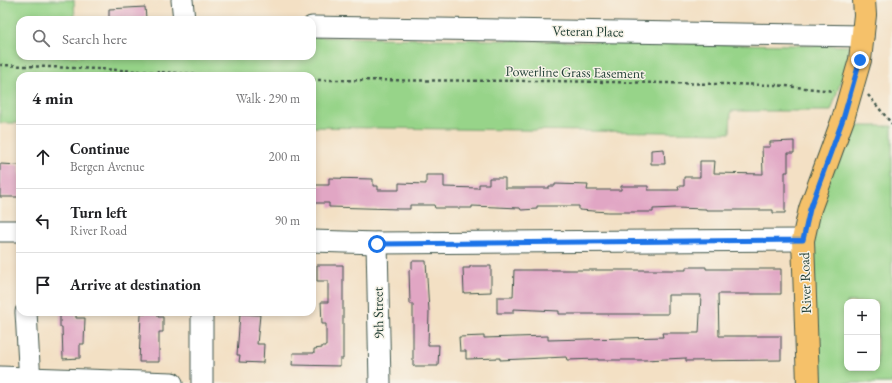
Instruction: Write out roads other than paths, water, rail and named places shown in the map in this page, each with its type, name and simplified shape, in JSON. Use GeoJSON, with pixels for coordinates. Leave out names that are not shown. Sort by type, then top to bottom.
{"type":"FeatureCollection","features":[{"type":"Feature","properties":{"kind":"main road","name":"River Road"},"geometry":{"type":"LineString","coordinates":[[808,383],[803,240],[810,209],[846,112],[860,60],[865,15],[864,0]]}},
{"type":"Feature","properties":{"kind":"street"},"geometry":{"type":"LineString","coordinates":[[182,0],[184,16]]}},
{"type":"Feature","properties":{"kind":"street","name":"Veteran Place"},"geometry":{"type":"LineString","coordinates":[[316,26],[863,36]]}},
{"type":"Feature","properties":{"kind":"street"},"geometry":{"type":"LineString","coordinates":[[0,231],[16,231]]}},
{"type":"Feature","properties":{"kind":"street"},"geometry":{"type":"LineString","coordinates":[[316,241],[377,244],[803,240]]}},
{"type":"Feature","properties":{"kind":"street","name":"9th Street"},"geometry":{"type":"LineString","coordinates":[[377,244],[380,383]]}},
{"type":"Feature","properties":{"kind":"street"},"geometry":{"type":"LineString","coordinates":[[26,316],[30,380]]}},
{"type":"Feature","properties":{"kind":"street"},"geometry":{"type":"LineString","coordinates":[[202,316],[202,383]]}},
{"type":"Feature","properties":{"kind":"street"},"geometry":{"type":"LineString","coordinates":[[0,377],[30,380],[172,383]]}}]}
